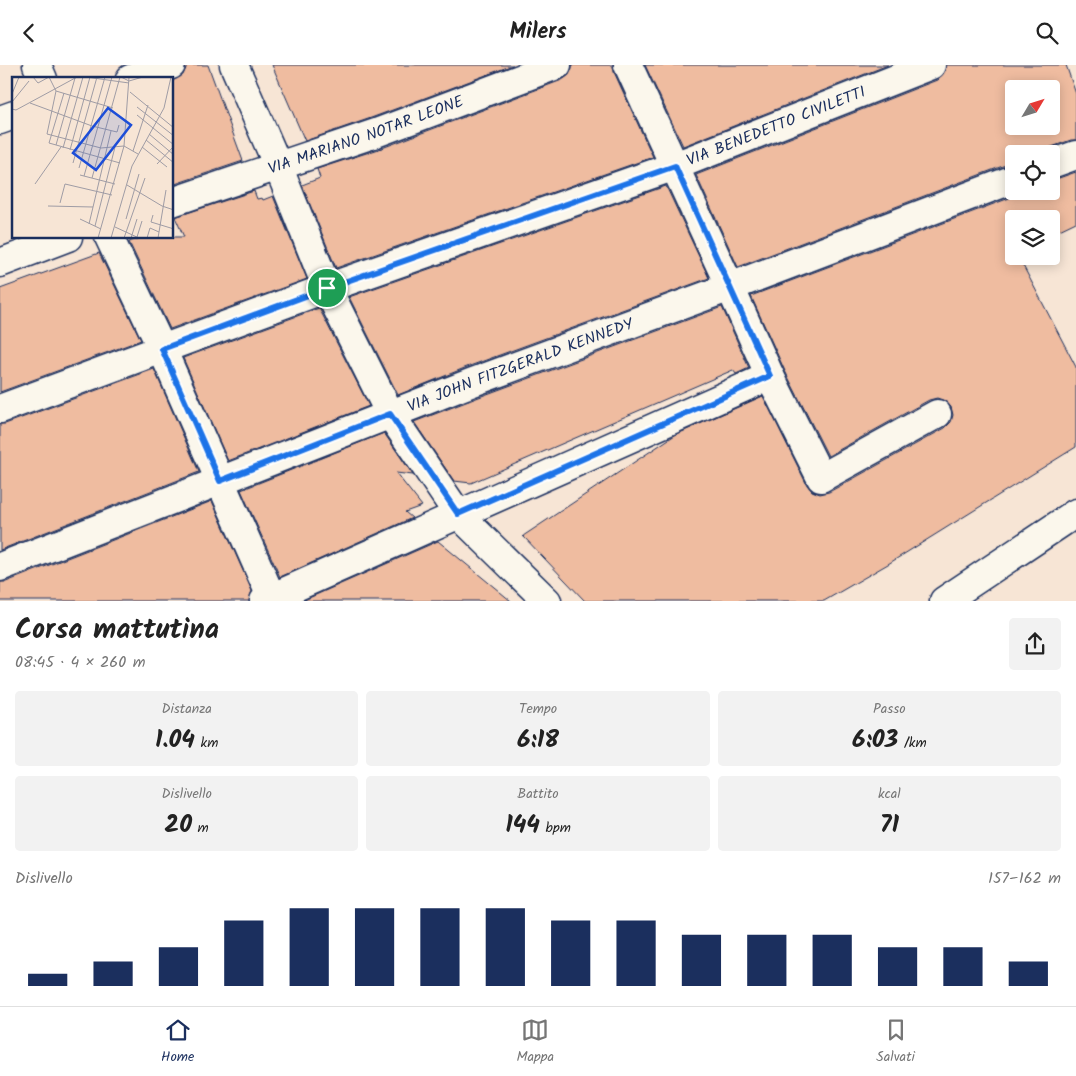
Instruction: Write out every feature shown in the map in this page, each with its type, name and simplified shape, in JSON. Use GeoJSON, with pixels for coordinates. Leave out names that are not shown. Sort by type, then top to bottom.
{"type":"FeatureCollection","features":[{"type":"Feature","properties":{"kind":"street"},"geometry":{"type":"LineString","coordinates":[[37,65],[42,77]]}},
{"type":"Feature","properties":{"kind":"street"},"geometry":{"type":"LineString","coordinates":[[136,77],[171,65]]}},
{"type":"Feature","properties":{"kind":"street"},"geometry":{"type":"LineString","coordinates":[[234,65],[278,166],[327,288],[390,414],[458,514],[547,601]]}},
{"type":"Feature","properties":{"kind":"street","name":"VIA MARIANO NOTAR LEONE"},"geometry":{"type":"LineString","coordinates":[[174,200],[376,133],[557,65]]}},
{"type":"Feature","properties":{"kind":"street"},"geometry":{"type":"LineString","coordinates":[[628,65],[770,376],[821,478],[937,414]]}},
{"type":"Feature","properties":{"kind":"street","name":"VIA BENEDETTO CIVILETTI"},"geometry":{"type":"LineString","coordinates":[[0,409],[327,288],[675,166],[931,65]]}},
{"type":"Feature","properties":{"kind":"street"},"geometry":{"type":"LineString","coordinates":[[1060,161],[1076,155]]}},
{"type":"Feature","properties":{"kind":"street","name":"VIA JOHN FITZGERALD KENNEDY"},"geometry":{"type":"LineString","coordinates":[[0,567],[473,381],[730,287],[1005,182]]}},
{"type":"Feature","properties":{"kind":"street"},"geometry":{"type":"LineString","coordinates":[[0,263],[63,239]]}},
{"type":"Feature","properties":{"kind":"street"},"geometry":{"type":"LineString","coordinates":[[110,239],[162,349],[270,600],[458,514],[770,376]]}},
{"type":"Feature","properties":{"kind":"street"},"geometry":{"type":"LineString","coordinates":[[944,601],[1076,513]]}},
{"type":"Feature","properties":{"kind":"building"},"geometry":{"type":"Polygon","coordinates":[[[186,65],[208,65],[243,161],[174,184],[174,80],[183,75],[186,65]]]}},
{"type":"Feature","properties":{"kind":"building"},"geometry":{"type":"Polygon","coordinates":[[[272,65],[513,65],[305,141],[272,65]]]}},
{"type":"Feature","properties":{"kind":"building"},"geometry":{"type":"Polygon","coordinates":[[[572,65],[613,65],[614,72],[653,157],[336,268],[302,185],[320,178],[317,169],[382,148],[562,80],[569,75],[572,65]]]}},
{"type":"Feature","properties":{"kind":"building"},"geometry":{"type":"Polygon","coordinates":[[[645,65],[888,65],[683,146],[645,65]]]}},
{"type":"Feature","properties":{"kind":"building"},"geometry":{"type":"Polygon","coordinates":[[[946,65],[1066,65],[1076,94],[1076,140],[1057,145],[1005,145],[1005,165],[738,267],[696,175],[937,80],[943,74],[946,65]]]}},
{"type":"Feature","properties":{"kind":"building"},"geometry":{"type":"Polygon","coordinates":[[[1076,172],[1076,222],[1060,230],[1060,210],[1005,210],[1005,265],[1023,265],[1076,367],[1076,447],[888,564],[824,601],[585,601],[523,536],[675,435],[763,396],[807,485],[812,491],[820,494],[829,492],[945,428],[951,422],[953,415],[951,407],[945,401],[937,398],[929,400],[828,456],[784,369],[751,296],[1005,200],[1060,200],[1060,178],[1076,172]]]}},
{"type":"Feature","properties":{"kind":"building"},"geometry":{"type":"Polygon","coordinates":[[[666,186],[709,278],[467,367],[398,395],[349,297],[666,186]]]}},
{"type":"Feature","properties":{"kind":"building"},"geometry":{"type":"Polygon","coordinates":[[[254,191],[257,199],[262,198],[263,200],[273,196],[307,279],[170,329],[129,242],[137,239],[174,239],[174,237],[184,237],[175,217],[254,191]]]}},
{"type":"Feature","properties":{"kind":"building"},"geometry":{"type":"Polygon","coordinates":[[[99,253],[141,340],[0,392],[0,289],[99,253]]]}},
{"type":"Feature","properties":{"kind":"building"},"geometry":{"type":"Polygon","coordinates":[[[722,307],[749,368],[736,374],[733,370],[471,483],[454,481],[414,422],[479,397],[722,307]]]}},
{"type":"Feature","properties":{"kind":"building"},"geometry":{"type":"Polygon","coordinates":[[[319,308],[369,406],[228,461],[183,358],[319,308]]]}},
{"type":"Feature","properties":{"kind":"building"},"geometry":{"type":"Polygon","coordinates":[[[154,369],[199,472],[0,550],[0,424],[5,424],[154,369]]]}},
{"type":"Feature","properties":{"kind":"building"},"geometry":{"type":"Polygon","coordinates":[[[384,433],[413,475],[396,473],[422,506],[405,512],[412,518],[280,577],[241,490],[384,433]]]}},
{"type":"Feature","properties":{"kind":"building"},"geometry":{"type":"Polygon","coordinates":[[[212,501],[252,591],[249,601],[0,601],[0,582],[6,582],[212,501]]]}},
{"type":"Feature","properties":{"kind":"building"},"geometry":{"type":"Polygon","coordinates":[[[438,541],[511,601],[302,601],[438,541]]]}},
{"type":"Feature","properties":{"kind":"route"},"geometry":{"type":"LineString","coordinates":[[675,166],[770,376],[458,514],[390,414],[220,481],[162,349],[327,288],[675,166]]}}]}
